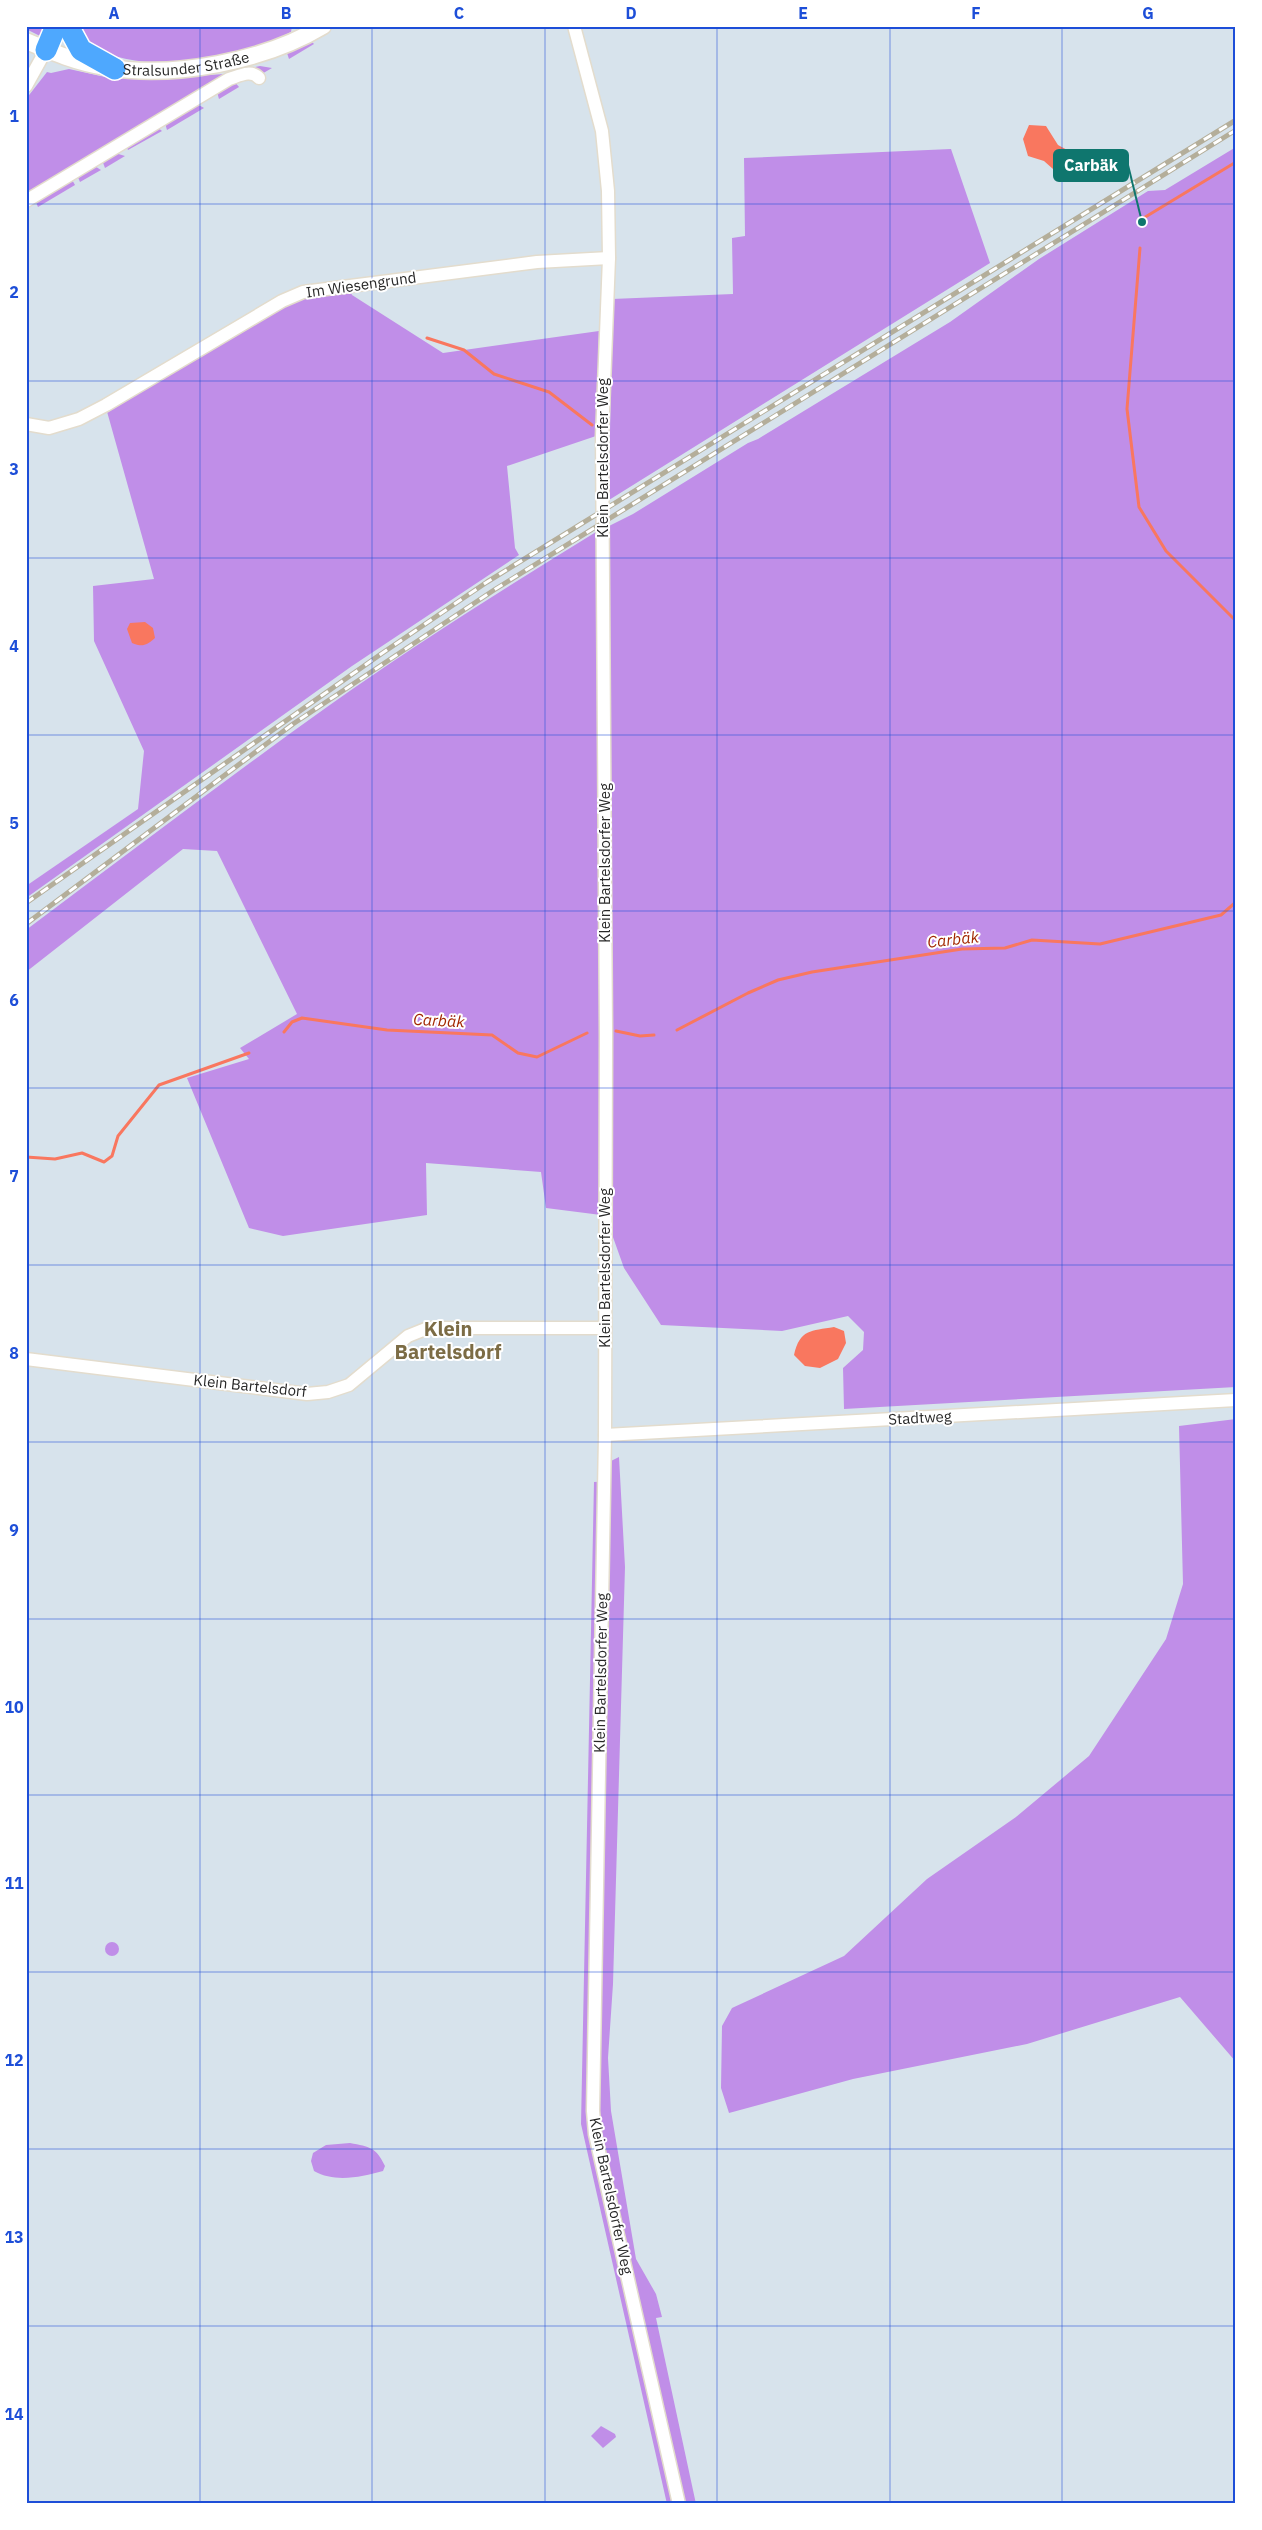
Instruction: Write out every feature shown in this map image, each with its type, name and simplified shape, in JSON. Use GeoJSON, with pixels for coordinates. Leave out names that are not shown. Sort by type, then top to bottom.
{"type":"FeatureCollection","features":[{"type":"Feature","properties":{"kind":"highway"},"geometry":{"type":"LineString","coordinates":[[46,50],[56,26]]}},
{"type":"Feature","properties":{"kind":"highway"},"geometry":{"type":"LineString","coordinates":[[68,26],[81,50],[115,69]]}},
{"type":"Feature","properties":{"kind":"street","name":"Stralsunder Straße"},"geometry":{"type":"LineString","coordinates":[[26,41],[46,50],[86,63],[115,69],[160,70],[223,62],[264,52],[323,26]]}},
{"type":"Feature","properties":{"kind":"street","name":"Klein Bartelsdorfer Weg"},"geometry":{"type":"LineString","coordinates":[[574,26],[602,131],[608,191],[609,258],[602,436],[606,1034],[605,1435],[592,2111],[595,2134],[679,2504]]}},
{"type":"Feature","properties":{"kind":"street"},"geometry":{"type":"LineString","coordinates":[[26,86],[46,50]]}},
{"type":"Feature","properties":{"kind":"street","name":"Stralsunder Straße"},"geometry":{"type":"LineString","coordinates":[[26,201],[229,79],[249,73],[254,73],[259,78]]}},
{"type":"Feature","properties":{"kind":"street","name":"Im Wiesengrund"},"geometry":{"type":"LineString","coordinates":[[26,424],[49,428],[79,418],[106,405],[282,301],[304,292],[350,284],[537,262],[609,258]]}},
{"type":"Feature","properties":{"kind":"street","name":"Klein Bartelsdorf"},"geometry":{"type":"LineString","coordinates":[[26,1359],[307,1394],[328,1392],[349,1385],[408,1336],[428,1328],[605,1328]]}},
{"type":"Feature","properties":{"kind":"street","name":"Stadtweg"},"geometry":{"type":"LineString","coordinates":[[605,1435],[1236,1400]]}},
{"type":"Feature","properties":{"kind":"shaded area"},"geometry":{"type":"Polygon","coordinates":[[[26,26],[46,26],[42,37],[26,29],[26,26]]]}},
{"type":"Feature","properties":{"kind":"shaded area"},"geometry":{"type":"Polygon","coordinates":[[[73,26],[292,26],[291,32],[245,50],[219,57],[164,63],[138,61],[113,55],[88,44],[73,26]]]}},
{"type":"Feature","properties":{"kind":"shaded area"},"geometry":{"type":"Polygon","coordinates":[[[310,40],[314,44],[289,59],[286,50],[310,40]]]}},
{"type":"Feature","properties":{"kind":"shaded area"},"geometry":{"type":"Polygon","coordinates":[[[260,66],[272,68],[260,75],[256,71],[26,196],[26,99],[47,72],[51,73],[69,69],[110,78],[144,79],[225,74],[260,66]]]}},
{"type":"Feature","properties":{"kind":"shaded area"},"geometry":{"type":"Polygon","coordinates":[[[234,81],[239,87],[219,99],[217,92],[234,81]]]}},
{"type":"Feature","properties":{"kind":"shaded area"},"geometry":{"type":"Polygon","coordinates":[[[197,104],[204,108],[167,130],[165,123],[197,104]]]}},
{"type":"Feature","properties":{"kind":"shaded area"},"geometry":{"type":"Polygon","coordinates":[[[1029,125],[1046,126],[1058,145],[1082,158],[1080,175],[1062,177],[1044,161],[1028,156],[1023,139],[1029,125]]]}},
{"type":"Feature","properties":{"kind":"shaded area"},"geometry":{"type":"Polygon","coordinates":[[[157,127],[162,131],[128,150],[126,146],[157,127]]]}},
{"type":"Feature","properties":{"kind":"shaded area"},"geometry":{"type":"Polygon","coordinates":[[[1236,147],[1236,1387],[844,1409],[843,1368],[863,1350],[864,1332],[848,1316],[782,1331],[661,1325],[624,1268],[609,1226],[607,527],[633,514],[950,322],[1039,259],[1148,191],[1165,190],[1236,147]]]}},
{"type":"Feature","properties":{"kind":"shaded area"},"geometry":{"type":"Polygon","coordinates":[[[951,149],[990,263],[609,500],[612,299],[733,294],[732,238],[745,236],[744,158],[951,149]]]}},
{"type":"Feature","properties":{"kind":"shaded area"},"geometry":{"type":"Polygon","coordinates":[[[115,153],[125,156],[105,168],[102,160],[115,153]]]}},
{"type":"Feature","properties":{"kind":"shaded area"},"geometry":{"type":"Polygon","coordinates":[[[93,165],[101,170],[80,182],[77,175],[93,165]]]}},
{"type":"Feature","properties":{"kind":"shaded area"},"geometry":{"type":"Polygon","coordinates":[[[71,178],[75,185],[38,207],[35,200],[71,178]]]}},
{"type":"Feature","properties":{"kind":"shaded area"},"geometry":{"type":"Polygon","coordinates":[[[349,288],[352,295],[443,353],[599,331],[596,436],[507,466],[515,548],[519,555],[352,666],[26,898],[26,886],[138,809],[144,751],[94,641],[93,586],[154,579],[106,408],[282,304],[305,296],[349,288]]]}},
{"type":"Feature","properties":{"kind":"shaded area"},"geometry":{"type":"Polygon","coordinates":[[[596,532],[601,1215],[546,1208],[541,1172],[426,1163],[427,1215],[283,1236],[249,1228],[187,1078],[249,1059],[240,1048],[297,1014],[217,851],[183,849],[26,972],[26,930],[289,734],[360,684],[460,617],[596,532]]]}},
{"type":"Feature","properties":{"kind":"shaded area"},"geometry":{"type":"Polygon","coordinates":[[[145,622],[153,628],[155,638],[144,645],[132,643],[127,629],[130,623],[145,622]]]}},
{"type":"Feature","properties":{"kind":"shaded area"},"geometry":{"type":"Polygon","coordinates":[[[834,1327],[844,1331],[846,1343],[838,1359],[820,1368],[805,1366],[794,1355],[796,1346],[803,1336],[813,1331],[834,1327]]]}},
{"type":"Feature","properties":{"kind":"shaded area"},"geometry":{"type":"Polygon","coordinates":[[[1236,1419],[1236,2062],[1180,1997],[1027,2044],[853,2079],[729,2113],[721,2088],[722,2026],[732,2008],[844,1956],[927,1879],[1016,1817],[1089,1756],[1166,1639],[1183,1584],[1179,1426],[1236,1419]]]}},
{"type":"Feature","properties":{"kind":"shaded area"},"geometry":{"type":"Polygon","coordinates":[[[619,1457],[625,1567],[613,1984],[608,2058],[611,2111],[636,2259],[656,2294],[662,2317],[656,2318],[696,2504],[667,2504],[581,2124],[594,1482],[611,1481],[611,1461],[619,1457]]]}},
{"type":"Feature","properties":{"kind":"shaded area"},"geometry":{"type":"Polygon","coordinates":[[[112,1942],[117,1944],[119,1949],[117,1954],[112,1956],[107,1954],[105,1949],[107,1944],[112,1942]]]}},
{"type":"Feature","properties":{"kind":"shaded area"},"geometry":{"type":"Polygon","coordinates":[[[350,2143],[375,2151],[385,2166],[383,2171],[357,2177],[339,2178],[322,2175],[314,2171],[311,2161],[313,2153],[326,2145],[350,2143]]]}},
{"type":"Feature","properties":{"kind":"shaded area"},"geometry":{"type":"Polygon","coordinates":[[[601,2426],[615,2434],[616,2437],[603,2448],[591,2436],[601,2426]]]}},
{"type":"Feature","properties":{"kind":"waterway","name":"Carbäk"},"geometry":{"type":"LineString","coordinates":[[1142,222],[1142,219],[1236,162]]}},
{"type":"Feature","properties":{"kind":"waterway","name":"Carbäk"},"geometry":{"type":"LineString","coordinates":[[1140,248],[1127,409],[1139,507],[1166,551],[1236,621]]}},
{"type":"Feature","properties":{"kind":"waterway"},"geometry":{"type":"LineString","coordinates":[[427,338],[464,350],[494,374],[549,392],[592,425]]}},
{"type":"Feature","properties":{"kind":"waterway","name":"Carbäk"},"geometry":{"type":"LineString","coordinates":[[677,1030],[748,993],[778,980],[812,972],[962,949],[1005,948],[1032,940],[1100,944],[1221,915],[1236,902]]}},
{"type":"Feature","properties":{"kind":"waterway","name":"Carbäk"},"geometry":{"type":"LineString","coordinates":[[284,1032],[292,1022],[302,1018],[387,1030],[492,1035],[518,1053],[537,1057],[587,1033]]}},
{"type":"Feature","properties":{"kind":"waterway","name":"Carbäk"},"geometry":{"type":"LineString","coordinates":[[616,1031],[640,1036],[654,1035]]}},
{"type":"Feature","properties":{"kind":"waterway","name":"Carbäk"},"geometry":{"type":"LineString","coordinates":[[26,1157],[55,1159],[82,1153],[104,1162],[112,1156],[118,1136],[159,1085],[249,1053]]}},
{"type":"Feature","properties":{"kind":"railway"},"geometry":{"type":"LineString","coordinates":[[26,903],[487,582],[1236,120]]}},
{"type":"Feature","properties":{"kind":"railway"},"geometry":{"type":"LineString","coordinates":[[26,924],[293,724],[494,590],[1236,130]]}},
{"type":"Feature","properties":{"kind":"place","name":"Carbäk"},"geometry":{"type":"Point","coordinates":[1142,222]}},
{"type":"Feature","properties":{"kind":"district","name":"Klein Bartelsdorf"},"geometry":{"type":"Point","coordinates":[448,1340]}}]}
